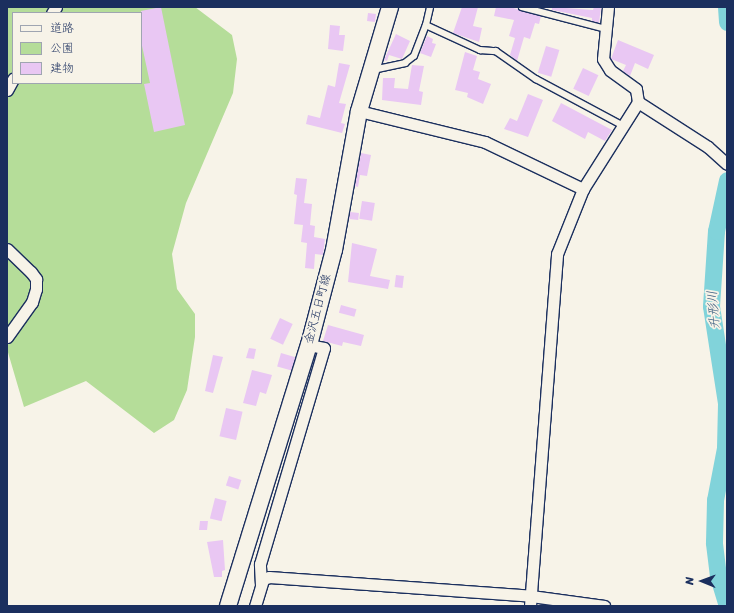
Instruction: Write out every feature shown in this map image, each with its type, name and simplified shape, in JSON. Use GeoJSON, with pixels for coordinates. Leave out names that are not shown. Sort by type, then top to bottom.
{"type":"FeatureCollection","features":[{"type":"Feature","properties":{"kind":"main road","name":"金沢五日町線"},"geometry":{"type":"LineString","coordinates":[[228,606],[309,345],[334,250],[359,111],[390,7]]}},
{"type":"Feature","properties":{"kind":"street"},"geometry":{"type":"LineString","coordinates":[[530,601],[557,254],[584,189],[624,127],[638,102],[636,89],[610,70],[603,59],[608,7]]}},
{"type":"Feature","properties":{"kind":"street"},"geometry":{"type":"LineString","coordinates":[[7,90],[12,81]]}},
{"type":"Feature","properties":{"kind":"street"},"geometry":{"type":"LineString","coordinates":[[638,102],[708,147],[727,164]]}},
{"type":"Feature","properties":{"kind":"street"},"geometry":{"type":"LineString","coordinates":[[359,111],[485,142],[584,189]]}},
{"type":"Feature","properties":{"kind":"street"},"geometry":{"type":"LineString","coordinates":[[7,249],[31,272],[36,279],[36,289],[32,302],[7,337]]}},
{"type":"Feature","properties":{"kind":"street"},"geometry":{"type":"LineString","coordinates":[[261,585],[260,564],[324,348],[309,345]]}},
{"type":"Feature","properties":{"kind":"street"},"geometry":{"type":"LineString","coordinates":[[255,606],[263,579],[269,577],[530,601],[604,606]]}},
{"type":"Feature","properties":{"kind":"lane"},"geometry":{"type":"LineString","coordinates":[[371,70],[405,63],[414,56],[426,25],[430,7]]}},
{"type":"Feature","properties":{"kind":"lane"},"geometry":{"type":"LineString","coordinates":[[522,7],[606,29]]}},
{"type":"Feature","properties":{"kind":"lane"},"geometry":{"type":"LineString","coordinates":[[426,25],[480,50],[496,51],[525,72],[624,127]]}},
{"type":"Feature","properties":{"kind":"green space"},"geometry":{"type":"Polygon","coordinates":[[[7,7],[195,7],[232,35],[237,59],[233,93],[186,203],[172,254],[177,289],[195,314],[195,337],[187,390],[174,420],[154,433],[86,381],[24,407],[7,349],[7,7]]]}},
{"type":"Feature","properties":{"kind":"building"},"geometry":{"type":"Polygon","coordinates":[[[161,7],[185,125],[154,132],[144,84],[150,83],[142,46],[141,11],[161,7]]]}},
{"type":"Feature","properties":{"kind":"building"},"geometry":{"type":"Polygon","coordinates":[[[462,7],[478,7],[473,26],[482,28],[479,42],[453,33],[462,7]]]}},
{"type":"Feature","properties":{"kind":"building"},"geometry":{"type":"Polygon","coordinates":[[[496,7],[510,7],[541,16],[539,24],[535,23],[530,39],[524,37],[517,61],[510,55],[515,38],[509,36],[514,20],[494,16],[496,7]]]}},
{"type":"Feature","properties":{"kind":"building"},"geometry":{"type":"Polygon","coordinates":[[[552,7],[593,10],[594,7],[601,7],[599,23],[592,21],[592,18],[552,10],[552,7]]]}},
{"type":"Feature","properties":{"kind":"building"},"geometry":{"type":"Polygon","coordinates":[[[368,13],[376,14],[375,22],[367,21],[368,13]]]}},
{"type":"Feature","properties":{"kind":"building"},"geometry":{"type":"Polygon","coordinates":[[[330,25],[340,26],[339,35],[345,35],[343,51],[328,49],[330,25]]]}},
{"type":"Feature","properties":{"kind":"building"},"geometry":{"type":"Polygon","coordinates":[[[396,34],[410,41],[402,59],[389,55],[387,61],[384,60],[396,34]]]}},
{"type":"Feature","properties":{"kind":"building"},"geometry":{"type":"Polygon","coordinates":[[[427,36],[433,39],[432,43],[436,44],[431,57],[420,53],[427,36]]]}},
{"type":"Feature","properties":{"kind":"building"},"geometry":{"type":"Polygon","coordinates":[[[618,40],[654,55],[648,69],[635,63],[630,76],[623,71],[626,65],[611,59],[618,40]]]}},
{"type":"Feature","properties":{"kind":"building"},"geometry":{"type":"Polygon","coordinates":[[[546,46],[559,50],[551,77],[538,73],[546,46]]]}},
{"type":"Feature","properties":{"kind":"building"},"geometry":{"type":"Polygon","coordinates":[[[465,52],[477,56],[473,70],[480,72],[478,79],[491,84],[483,104],[467,97],[468,93],[455,90],[465,52]]]}},
{"type":"Feature","properties":{"kind":"building"},"geometry":{"type":"Polygon","coordinates":[[[339,63],[350,65],[339,103],[346,104],[341,123],[345,124],[342,133],[306,124],[308,115],[320,118],[328,85],[335,87],[339,63]]]}},
{"type":"Feature","properties":{"kind":"building"},"geometry":{"type":"Polygon","coordinates":[[[412,65],[424,66],[419,91],[423,92],[421,105],[382,100],[383,78],[395,78],[394,88],[408,89],[412,65]]]}},
{"type":"Feature","properties":{"kind":"building"},"geometry":{"type":"Polygon","coordinates":[[[583,68],[598,75],[589,96],[573,89],[583,68]]]}},
{"type":"Feature","properties":{"kind":"building"},"geometry":{"type":"Polygon","coordinates":[[[528,94],[543,100],[528,137],[504,129],[510,118],[517,121],[528,94]]]}},
{"type":"Feature","properties":{"kind":"building"},"geometry":{"type":"Polygon","coordinates":[[[561,103],[612,130],[605,141],[588,132],[585,139],[552,121],[561,103]]]}},
{"type":"Feature","properties":{"kind":"building"},"geometry":{"type":"Polygon","coordinates":[[[361,153],[371,155],[367,176],[360,175],[358,187],[355,186],[361,153]]]}},
{"type":"Feature","properties":{"kind":"building"},"geometry":{"type":"Polygon","coordinates":[[[296,178],[307,179],[304,203],[312,204],[310,225],[315,226],[314,237],[325,239],[323,255],[315,254],[314,269],[305,268],[307,243],[301,242],[303,225],[294,224],[297,195],[294,194],[296,178]]]}},
{"type":"Feature","properties":{"kind":"building"},"geometry":{"type":"Polygon","coordinates":[[[362,201],[375,203],[372,221],[359,219],[362,201]]]}},
{"type":"Feature","properties":{"kind":"building"},"geometry":{"type":"Polygon","coordinates":[[[350,212],[359,213],[358,220],[349,219],[350,212]]]}},
{"type":"Feature","properties":{"kind":"building"},"geometry":{"type":"Polygon","coordinates":[[[352,243],[377,249],[370,276],[390,280],[388,289],[348,282],[352,243]]]}},
{"type":"Feature","properties":{"kind":"building"},"geometry":{"type":"Polygon","coordinates":[[[396,275],[404,276],[402,288],[395,287],[396,275]]]}},
{"type":"Feature","properties":{"kind":"building"},"geometry":{"type":"Polygon","coordinates":[[[341,305],[356,309],[354,317],[339,313],[341,305]]]}},
{"type":"Feature","properties":{"kind":"building"},"geometry":{"type":"Polygon","coordinates":[[[280,318],[293,324],[283,345],[270,339],[280,318]]]}},
{"type":"Feature","properties":{"kind":"building"},"geometry":{"type":"Polygon","coordinates":[[[328,325],[364,335],[361,346],[343,342],[342,346],[323,341],[328,325]]]}},
{"type":"Feature","properties":{"kind":"building"},"geometry":{"type":"Polygon","coordinates":[[[249,348],[256,349],[254,359],[246,358],[249,348]]]}},
{"type":"Feature","properties":{"kind":"building"},"geometry":{"type":"Polygon","coordinates":[[[281,353],[295,357],[292,371],[277,366],[281,353]]]}},
{"type":"Feature","properties":{"kind":"building"},"geometry":{"type":"Polygon","coordinates":[[[213,355],[223,357],[213,393],[205,391],[213,355]]]}},
{"type":"Feature","properties":{"kind":"building"},"geometry":{"type":"Polygon","coordinates":[[[252,370],[272,375],[266,394],[260,392],[256,406],[243,403],[252,370]]]}},
{"type":"Feature","properties":{"kind":"building"},"geometry":{"type":"Polygon","coordinates":[[[226,408],[243,412],[236,440],[219,436],[226,408]]]}},
{"type":"Feature","properties":{"kind":"building"},"geometry":{"type":"Polygon","coordinates":[[[229,476],[241,480],[238,490],[226,486],[229,476]]]}},
{"type":"Feature","properties":{"kind":"building"},"geometry":{"type":"Polygon","coordinates":[[[215,498],[227,501],[222,521],[210,518],[215,498]]]}},
{"type":"Feature","properties":{"kind":"building"},"geometry":{"type":"Polygon","coordinates":[[[200,521],[208,521],[207,530],[199,530],[200,521]]]}},
{"type":"Feature","properties":{"kind":"building"},"geometry":{"type":"Polygon","coordinates":[[[223,540],[225,570],[222,571],[222,577],[214,577],[207,542],[223,540]]]}},
{"type":"Feature","properties":{"kind":"waterway","name":"升形川"},"geometry":{"type":"LineString","coordinates":[[726,7],[727,22]]}},
{"type":"Feature","properties":{"kind":"waterway","name":"升形川"},"geometry":{"type":"LineString","coordinates":[[727,180],[716,231],[711,306],[726,403],[725,448],[715,500],[714,542],[718,576],[727,606]]}}]}
